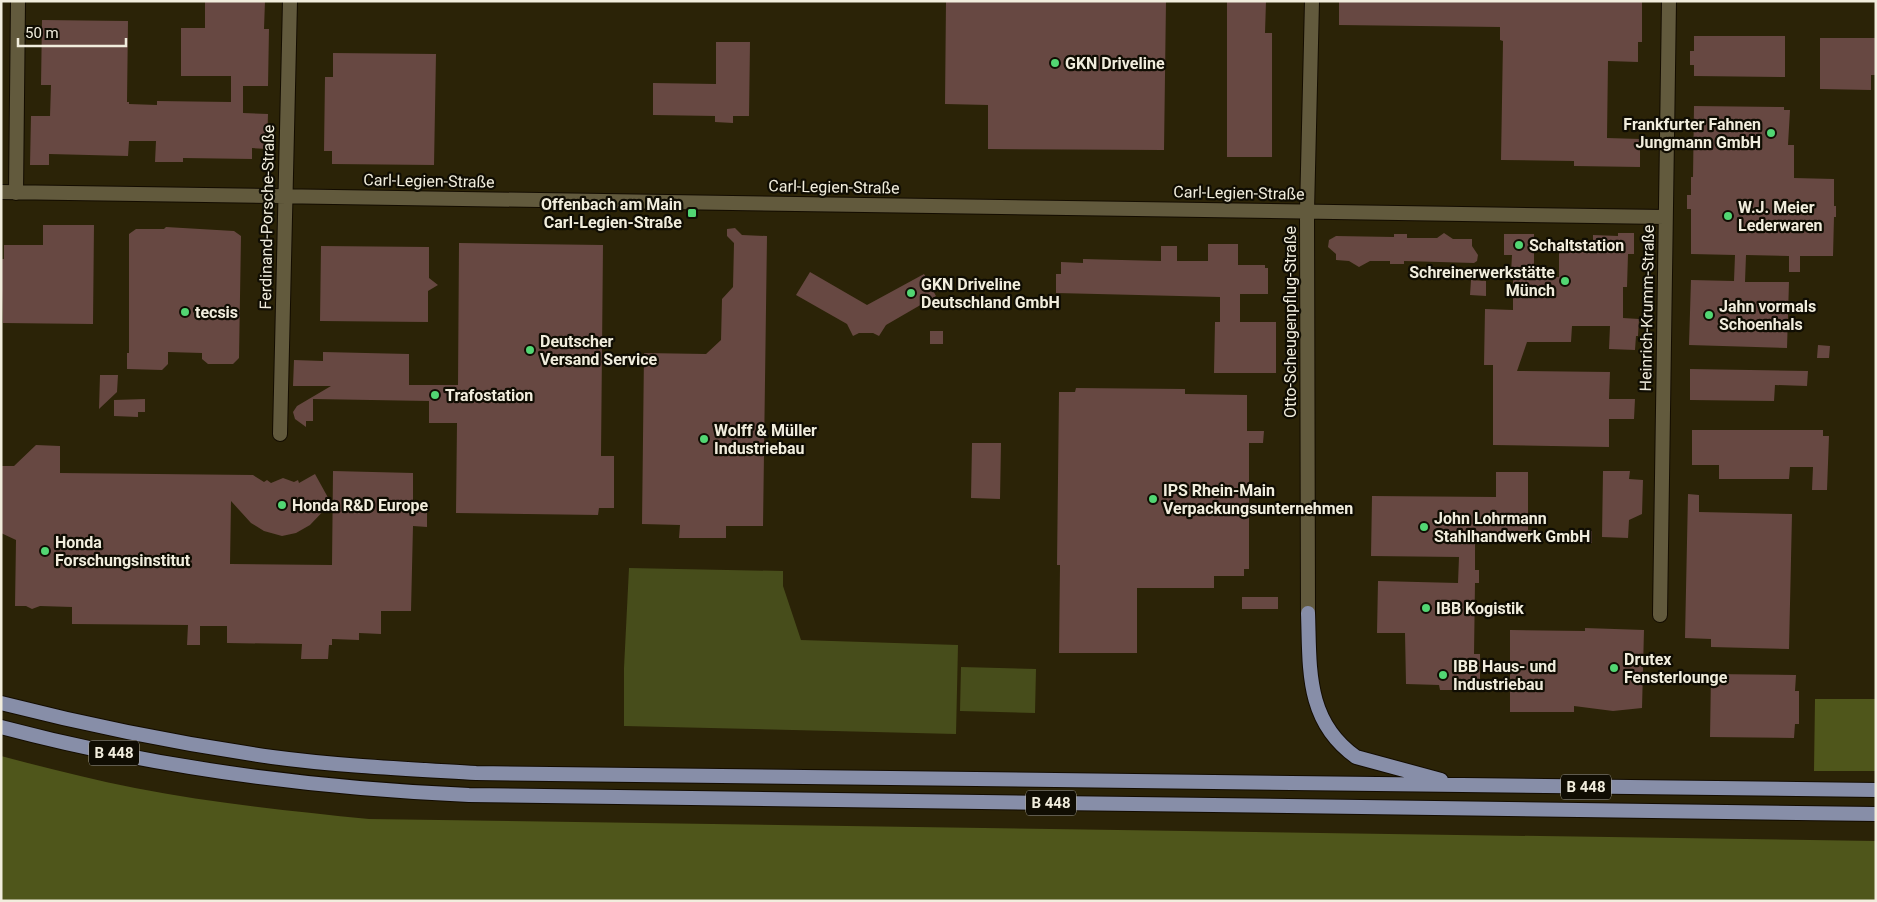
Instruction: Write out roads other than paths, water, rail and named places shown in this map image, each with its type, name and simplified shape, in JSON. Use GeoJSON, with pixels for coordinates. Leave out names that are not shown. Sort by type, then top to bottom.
{"type":"FeatureCollection","features":[{"type":"Feature","properties":{"kind":"main road"},"geometry":{"type":"LineString","coordinates":[[1308,613],[1313,692],[1324,723],[1338,743],[1361,759],[1466,786]]}},
{"type":"Feature","properties":{"kind":"main road","name":"B 448"},"geometry":{"type":"LineString","coordinates":[[1,703],[115,730],[274,757],[476,773],[1876,790]]}},
{"type":"Feature","properties":{"kind":"main road","name":"B 448"},"geometry":{"type":"LineString","coordinates":[[1,727],[144,760],[227,774],[421,793],[1876,814]]}},
{"type":"Feature","properties":{"kind":"street"},"geometry":{"type":"LineString","coordinates":[[16,193],[18,1]]}},
{"type":"Feature","properties":{"kind":"street","name":"Ferdinand-Porsche-Straße"},"geometry":{"type":"LineString","coordinates":[[280,434],[290,1]]}},
{"type":"Feature","properties":{"kind":"street","name":"Otto-Scheugenpflug-Straße"},"geometry":{"type":"LineString","coordinates":[[1308,613],[1307,211],[1312,1]]}},
{"type":"Feature","properties":{"kind":"street","name":"Heinrich-Krumm-Straße"},"geometry":{"type":"LineString","coordinates":[[1660,615],[1669,1]]}},
{"type":"Feature","properties":{"kind":"street","name":"Carl-Legien-Straße"},"geometry":{"type":"LineString","coordinates":[[1,192],[1666,217]]}},
{"type":"Feature","properties":{"kind":"place","name":"GKN Driveline"},"geometry":{"type":"Point","coordinates":[1055,63]}},
{"type":"Feature","properties":{"kind":"place","name":"Frankfurter Fahnen Jungmann GmbH"},"geometry":{"type":"Point","coordinates":[1771,133]}},
{"type":"Feature","properties":{"kind":"place","name":"Offenbach am Main Carl-Legien-Straße"},"geometry":{"type":"Point","coordinates":[692,213]}},
{"type":"Feature","properties":{"kind":"place","name":"W.J. Meier Lederwaren"},"geometry":{"type":"Point","coordinates":[1728,216]}},
{"type":"Feature","properties":{"kind":"place","name":"Schaltstation"},"geometry":{"type":"Point","coordinates":[1519,245]}},
{"type":"Feature","properties":{"kind":"place","name":"Schreinerwerkstätte Münch"},"geometry":{"type":"Point","coordinates":[1565,281]}},
{"type":"Feature","properties":{"kind":"place","name":"GKN Driveline Deutschland GmbH"},"geometry":{"type":"Point","coordinates":[911,293]}},
{"type":"Feature","properties":{"kind":"place","name":"tecsis"},"geometry":{"type":"Point","coordinates":[185,312]}},
{"type":"Feature","properties":{"kind":"place","name":"Jahn vormals Schoenhals"},"geometry":{"type":"Point","coordinates":[1709,315]}},
{"type":"Feature","properties":{"kind":"place","name":"Deutscher Versand Service"},"geometry":{"type":"Point","coordinates":[530,350]}},
{"type":"Feature","properties":{"kind":"place","name":"Trafostation"},"geometry":{"type":"Point","coordinates":[435,395]}},
{"type":"Feature","properties":{"kind":"place","name":"Wolff & Müller Industriebau"},"geometry":{"type":"Point","coordinates":[704,439]}},
{"type":"Feature","properties":{"kind":"place","name":"IPS Rhein-Main Verpackungsunternehmen"},"geometry":{"type":"Point","coordinates":[1153,499]}},
{"type":"Feature","properties":{"kind":"place","name":"Honda R&D Europe"},"geometry":{"type":"Point","coordinates":[282,505]}},
{"type":"Feature","properties":{"kind":"place","name":"John Lohrmann Stahlhandwerk GmbH"},"geometry":{"type":"Point","coordinates":[1424,527]}},
{"type":"Feature","properties":{"kind":"place","name":"Honda Forschungsinstitut"},"geometry":{"type":"Point","coordinates":[45,551]}},
{"type":"Feature","properties":{"kind":"place","name":"IBB Kogistik"},"geometry":{"type":"Point","coordinates":[1426,608]}},
{"type":"Feature","properties":{"kind":"place","name":"Drutex Fensterlounge"},"geometry":{"type":"Point","coordinates":[1614,668]}},
{"type":"Feature","properties":{"kind":"place","name":"IBB Haus- und Industriebau"},"geometry":{"type":"Point","coordinates":[1443,675]}}]}
